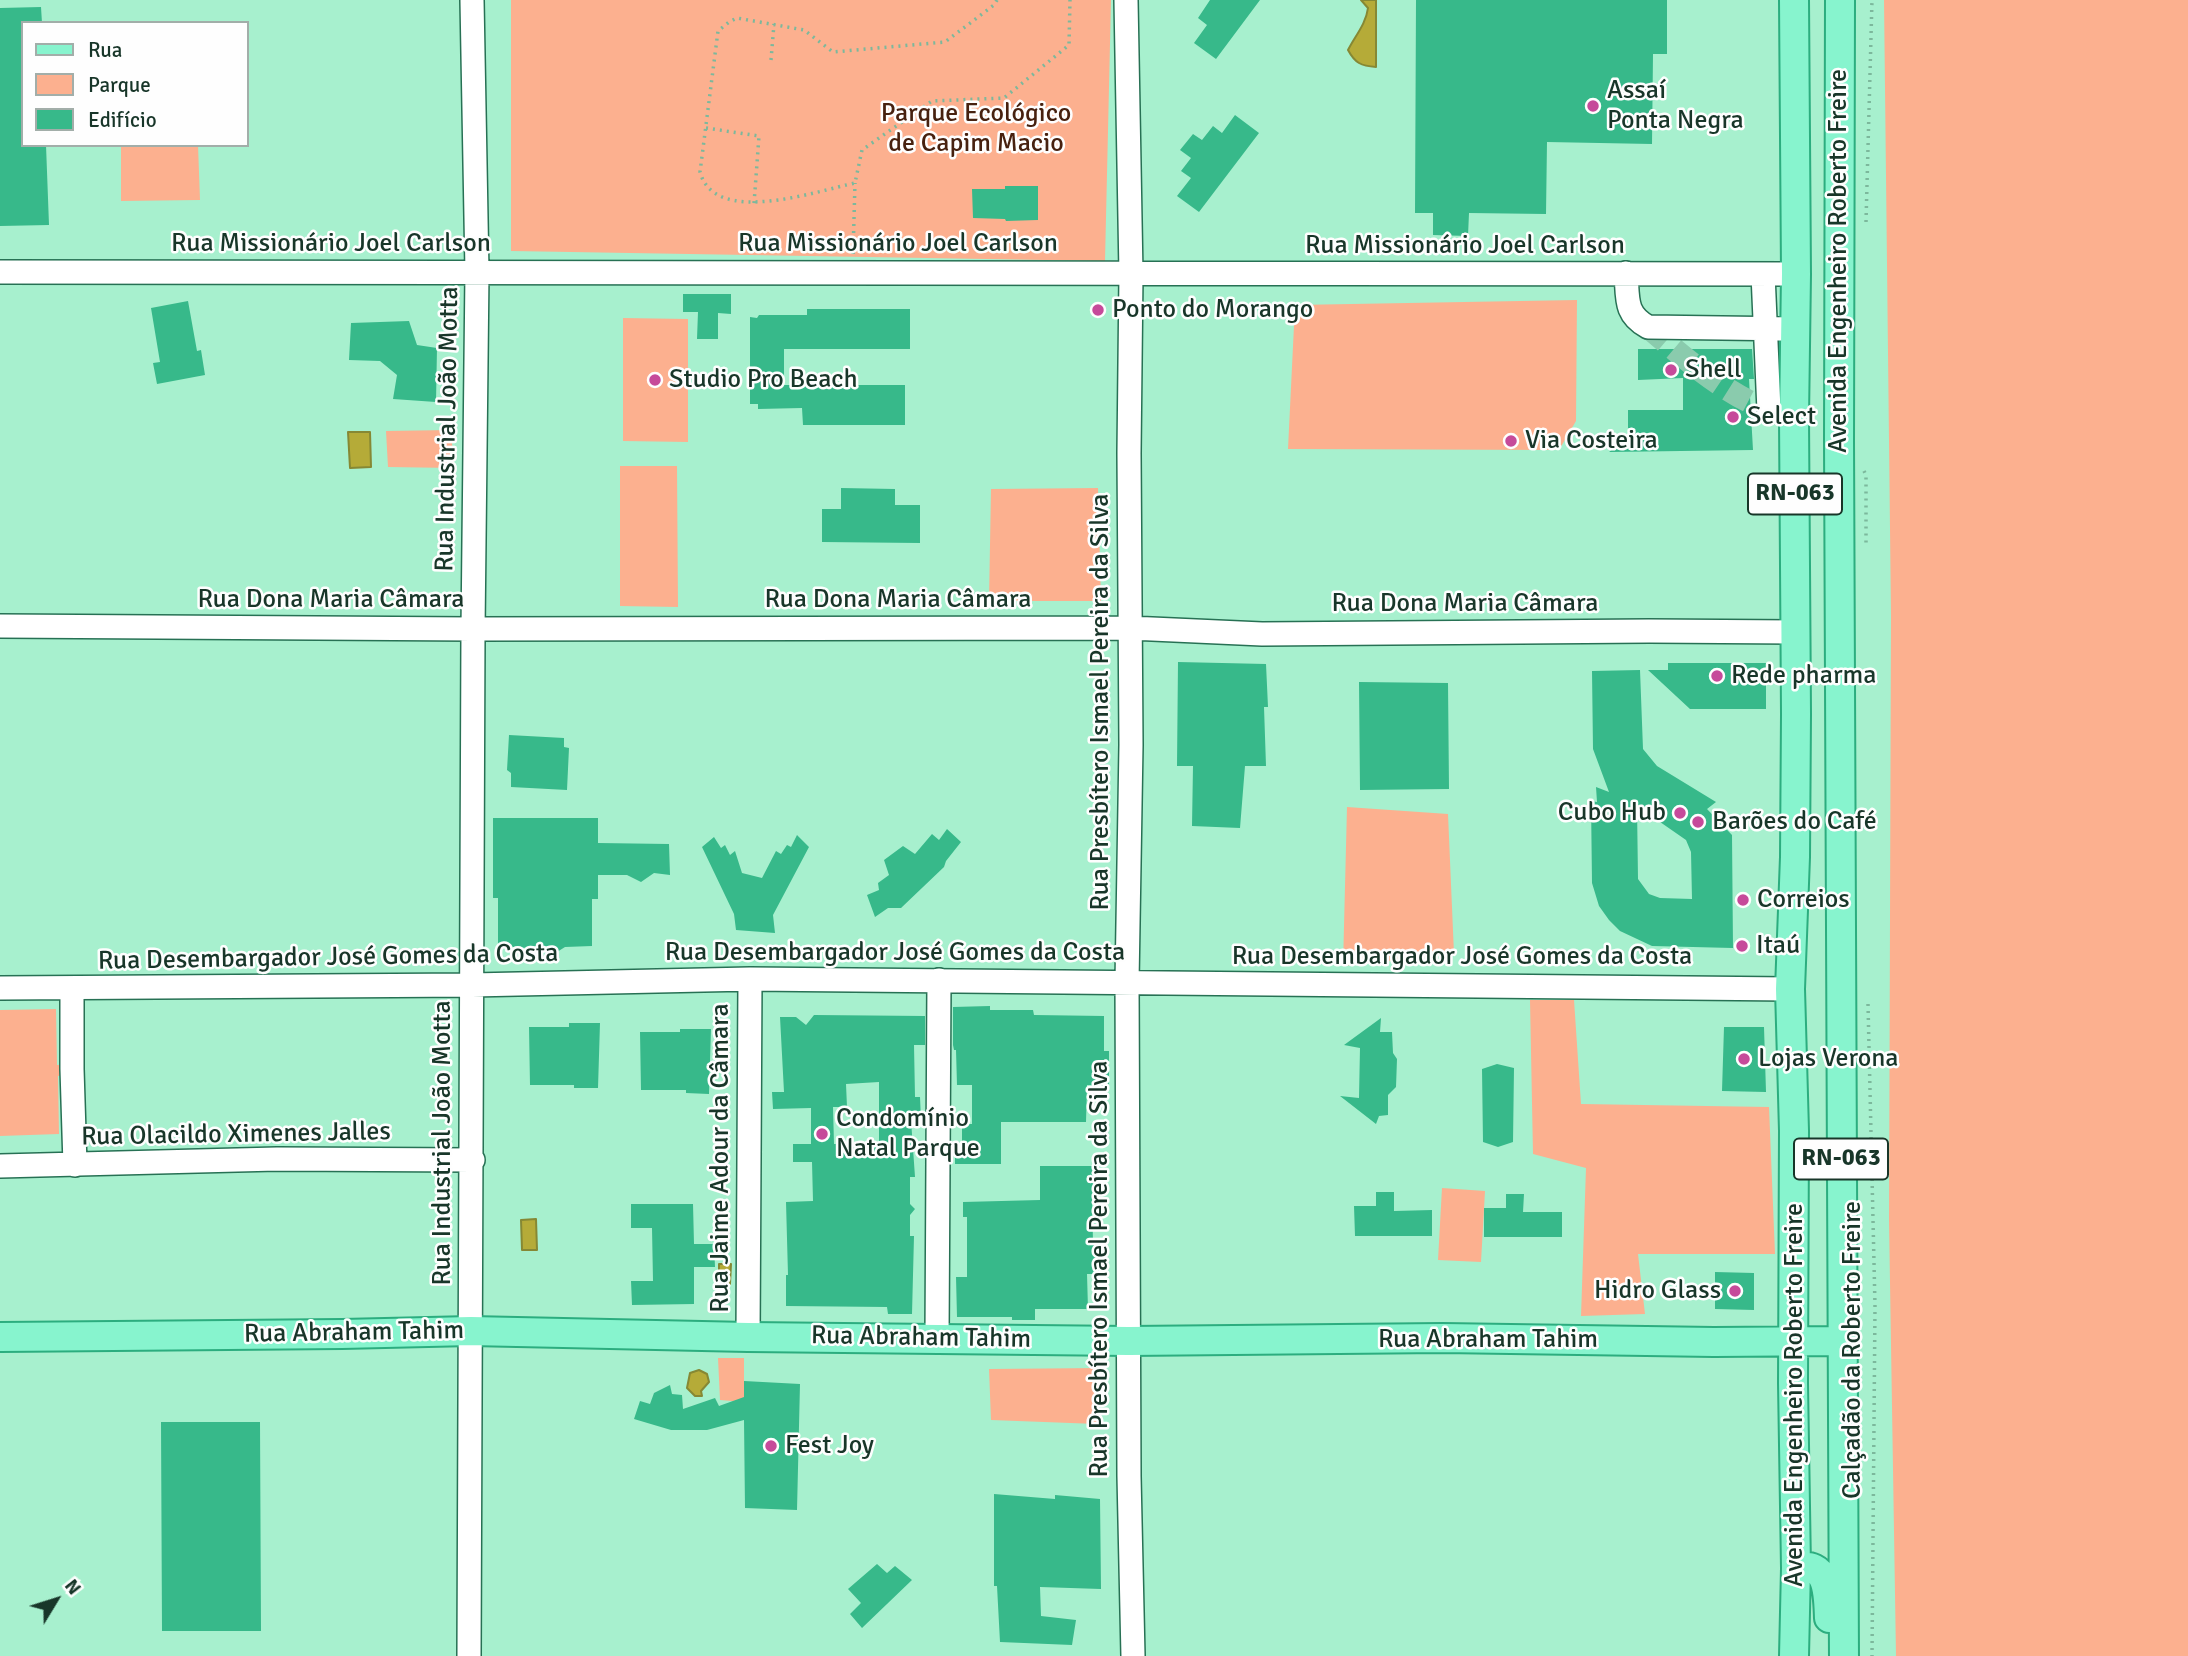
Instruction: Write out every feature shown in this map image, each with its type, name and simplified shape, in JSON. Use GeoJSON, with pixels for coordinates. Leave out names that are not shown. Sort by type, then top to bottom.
{"type":"FeatureCollection","features":[{"type":"Feature","properties":{"kind":"main road","name":"Avenida Engenheiro Roberto Freire"},"geometry":{"type":"LineString","coordinates":[[1794,0],[1796,632],[1795,857],[1790,989],[1794,1131],[1794,1656]]}},
{"type":"Feature","properties":{"kind":"main road","name":"Avenida Engenheiro Roberto Freire"},"geometry":{"type":"LineString","coordinates":[[1839,0],[1844,1656]]}},
{"type":"Feature","properties":{"kind":"main road","name":"Rua Abraham Tahim"},"geometry":{"type":"LineString","coordinates":[[0,1336],[342,1335],[471,1331],[1129,1341],[1429,1338],[1843,1341]]}},
{"type":"Feature","properties":{"kind":"main road"},"geometry":{"type":"LineString","coordinates":[[1796,1568],[1807,1565],[1817,1570],[1825,1581],[1831,1656]]}},
{"type":"Feature","properties":{"kind":"street","name":"Rua Industrial João Motta"},"geometry":{"type":"LineString","coordinates":[[469,1656],[477,272],[472,0]]}},
{"type":"Feature","properties":{"kind":"street","name":"Rua Presbítero Ismael Pereira da Silva"},"geometry":{"type":"LineString","coordinates":[[1126,0],[1130,274],[1127,982],[1129,1476],[1133,1656]]}},
{"type":"Feature","properties":{"kind":"street","name":"Rua Missionário Joel Carlson"},"geometry":{"type":"LineString","coordinates":[[0,272],[997,271],[1130,274],[1796,274]]}},
{"type":"Feature","properties":{"kind":"street"},"geometry":{"type":"LineString","coordinates":[[1626,273],[1629,308],[1633,316],[1648,327],[1795,329]]}},
{"type":"Feature","properties":{"kind":"street"},"geometry":{"type":"LineString","coordinates":[[1763,274],[1769,411]]}},
{"type":"Feature","properties":{"kind":"street","name":"Rua Dona Maria Câmara"},"geometry":{"type":"LineString","coordinates":[[0,626],[473,629],[1130,628],[1262,634],[1796,632]]}},
{"type":"Feature","properties":{"kind":"street","name":"Rua Desembargador José Gomes da Costa"},"geometry":{"type":"LineString","coordinates":[[0,988],[472,985],[750,979],[1790,989]]}},
{"type":"Feature","properties":{"kind":"street","name":"Rua Jaime Adour da Câmara"},"geometry":{"type":"LineString","coordinates":[[748,1337],[750,979]]}},
{"type":"Feature","properties":{"kind":"street"},"geometry":{"type":"LineString","coordinates":[[937,1338],[939,980]]}},
{"type":"Feature","properties":{"kind":"street"},"geometry":{"type":"LineString","coordinates":[[72,988],[75,1166]]}},
{"type":"Feature","properties":{"kind":"street","name":"Rua Olacildo Ximenes Jalles"},"geometry":{"type":"LineString","coordinates":[[0,1166],[264,1159],[472,1160]]}},
{"type":"Feature","properties":{"kind":"path"},"geometry":{"type":"LineString","coordinates":[[855,183],[754,204],[711,192],[703,183],[699,172],[718,31],[737,18],[774,24],[804,30],[833,52],[945,42],[997,0]]}},
{"type":"Feature","properties":{"kind":"path"},"geometry":{"type":"LineString","coordinates":[[853,257],[855,183],[862,150],[932,100],[1004,98],[1069,45],[1070,0]]}},
{"type":"Feature","properties":{"kind":"path"},"geometry":{"type":"LineString","coordinates":[[1865,234],[1872,0]]}},
{"type":"Feature","properties":{"kind":"path"},"geometry":{"type":"LineString","coordinates":[[771,60],[774,24]]}},
{"type":"Feature","properties":{"kind":"path"},"geometry":{"type":"LineString","coordinates":[[706,128],[759,136],[754,204]]}},
{"type":"Feature","properties":{"kind":"path"},"geometry":{"type":"LineString","coordinates":[[1862,467],[1866,475],[1866,543]]}},
{"type":"Feature","properties":{"kind":"path","name":"Calçadão da Roberto Freire"},"geometry":{"type":"LineString","coordinates":[[1867,1003],[1875,1306],[1872,1656]]}},
{"type":"Feature","properties":{"kind":"green space","name":"Parque Ecológico de Capim Macio"},"geometry":{"type":"Polygon","coordinates":[[[511,0],[1111,0],[1105,261],[511,251],[511,0]]]}},
{"type":"Feature","properties":{"kind":"green space"},"geometry":{"type":"Polygon","coordinates":[[[1884,0],[2188,0],[2188,1656],[1896,1656],[1889,1220],[1891,616],[1884,0]]]}},
{"type":"Feature","properties":{"kind":"green space"},"geometry":{"type":"Polygon","coordinates":[[[121,147],[198,147],[200,200],[121,201],[121,147]]]}},
{"type":"Feature","properties":{"kind":"green space"},"geometry":{"type":"Polygon","coordinates":[[[1577,300],[1576,421],[1559,450],[1288,449],[1295,305],[1577,300]]]}},
{"type":"Feature","properties":{"kind":"green space","name":"Studio Pro Beach"},"geometry":{"type":"Polygon","coordinates":[[[623,318],[688,319],[688,442],[623,441],[623,318]]]}},
{"type":"Feature","properties":{"kind":"green space"},"geometry":{"type":"Polygon","coordinates":[[[451,430],[454,468],[388,467],[386,431],[451,430]]]}},
{"type":"Feature","properties":{"kind":"green space"},"geometry":{"type":"Polygon","coordinates":[[[620,466],[677,466],[678,607],[620,606],[620,466]]]}},
{"type":"Feature","properties":{"kind":"green space"},"geometry":{"type":"Polygon","coordinates":[[[1098,488],[1101,601],[989,601],[991,489],[1098,488]]]}},
{"type":"Feature","properties":{"kind":"green space"},"geometry":{"type":"Polygon","coordinates":[[[1347,807],[1448,814],[1454,954],[1343,966],[1347,807]]]}},
{"type":"Feature","properties":{"kind":"green space"},"geometry":{"type":"Polygon","coordinates":[[[1530,1000],[1574,1000],[1581,1104],[1769,1107],[1775,1254],[1638,1254],[1645,1314],[1581,1316],[1586,1168],[1533,1154],[1530,1000]]]}},
{"type":"Feature","properties":{"kind":"green space"},"geometry":{"type":"Polygon","coordinates":[[[56,1009],[57,1065],[71,1064],[71,1074],[58,1076],[59,1134],[0,1136],[0,1010],[56,1009]]]}},
{"type":"Feature","properties":{"kind":"green space"},"geometry":{"type":"Polygon","coordinates":[[[1442,1188],[1485,1191],[1481,1262],[1438,1260],[1442,1188]]]}},
{"type":"Feature","properties":{"kind":"green space"},"geometry":{"type":"Polygon","coordinates":[[[718,1358],[744,1358],[744,1402],[720,1400],[718,1358]]]}},
{"type":"Feature","properties":{"kind":"green space"},"geometry":{"type":"Polygon","coordinates":[[[1100,1368],[1097,1424],[991,1420],[989,1369],[1100,1368]]]}},
{"type":"Feature","properties":{"kind":"shaded area"},"geometry":{"type":"Polygon","coordinates":[[[1361,0],[1376,0],[1376,67],[1359,63],[1348,50],[1367,14],[1368,8],[1361,0]]]}},
{"type":"Feature","properties":{"kind":"shaded area"},"geometry":{"type":"Polygon","coordinates":[[[348,432],[370,432],[371,467],[350,468],[348,432]]]}},
{"type":"Feature","properties":{"kind":"shaded area"},"geometry":{"type":"Polygon","coordinates":[[[536,1219],[537,1250],[522,1250],[521,1220],[536,1219]]]}},
{"type":"Feature","properties":{"kind":"shaded area"},"geometry":{"type":"Polygon","coordinates":[[[719,1264],[731,1264],[730,1284],[719,1283],[719,1264]]]}},
{"type":"Feature","properties":{"kind":"shaded area"},"geometry":{"type":"Polygon","coordinates":[[[699,1370],[707,1374],[709,1382],[701,1391],[702,1396],[695,1396],[687,1388],[690,1373],[699,1370]]]}},
{"type":"Feature","properties":{"kind":"building"},"geometry":{"type":"Polygon","coordinates":[[[1210,0],[1260,0],[1216,59],[1194,43],[1207,25],[1198,18],[1210,0]]]}},
{"type":"Feature","properties":{"kind":"building"},"geometry":{"type":"Polygon","coordinates":[[[1416,0],[1667,0],[1667,54],[1653,54],[1652,144],[1547,142],[1546,214],[1469,213],[1468,236],[1433,235],[1433,213],[1415,213],[1416,0]]]}},
{"type":"Feature","properties":{"kind":"building"},"geometry":{"type":"Polygon","coordinates":[[[41,7],[42,21],[21,21],[21,147],[46,147],[49,225],[0,226],[0,8],[41,7]]]}},
{"type":"Feature","properties":{"kind":"building"},"geometry":{"type":"Polygon","coordinates":[[[1235,115],[1259,133],[1199,212],[1177,196],[1191,178],[1181,171],[1191,158],[1180,150],[1193,134],[1202,140],[1213,126],[1222,133],[1235,115]]]}},
{"type":"Feature","properties":{"kind":"building"},"geometry":{"type":"Polygon","coordinates":[[[1005,186],[1038,186],[1038,220],[973,218],[972,189],[1005,189],[1005,186]]]}},
{"type":"Feature","properties":{"kind":"building"},"geometry":{"type":"Polygon","coordinates":[[[683,294],[731,294],[731,314],[718,313],[718,339],[697,339],[698,312],[683,312],[683,294]]]}},
{"type":"Feature","properties":{"kind":"building"},"geometry":{"type":"Polygon","coordinates":[[[188,301],[197,351],[201,350],[205,375],[157,384],[153,363],[160,362],[151,308],[188,301]]]}},
{"type":"Feature","properties":{"kind":"building"},"geometry":{"type":"Polygon","coordinates":[[[807,309],[910,309],[910,349],[784,349],[784,385],[905,385],[905,425],[803,425],[802,408],[758,409],[758,404],[750,404],[750,317],[807,315],[807,309]]]}},
{"type":"Feature","properties":{"kind":"building"},"geometry":{"type":"Polygon","coordinates":[[[409,321],[417,345],[437,348],[436,402],[393,399],[397,375],[380,361],[349,360],[351,323],[409,321]]]}},
{"type":"Feature","properties":{"kind":"building"},"geometry":{"type":"Polygon","coordinates":[[[1638,349],[1752,349],[1754,379],[1749,379],[1753,450],[1609,452],[1626,439],[1628,410],[1683,410],[1683,378],[1638,380],[1638,349]]]}},
{"type":"Feature","properties":{"kind":"building"},"geometry":{"type":"Polygon","coordinates":[[[841,488],[895,489],[895,505],[920,505],[920,543],[822,542],[822,509],[841,509],[841,488]]]}},
{"type":"Feature","properties":{"kind":"building"},"geometry":{"type":"Polygon","coordinates":[[[1178,662],[1266,664],[1266,766],[1245,766],[1240,828],[1192,826],[1193,766],[1177,766],[1178,662]]]}},
{"type":"Feature","properties":{"kind":"building","name":"Rede pharma"},"geometry":{"type":"Polygon","coordinates":[[[1668,663],[1766,663],[1766,709],[1690,709],[1648,670],[1668,670],[1668,663]]]}},
{"type":"Feature","properties":{"kind":"building"},"geometry":{"type":"Polygon","coordinates":[[[1640,670],[1643,749],[1657,766],[1716,802],[1707,809],[1732,835],[1733,948],[1652,946],[1620,931],[1599,906],[1592,883],[1591,801],[1597,802],[1596,787],[1609,792],[1593,749],[1592,671],[1640,670]],[[1637,806],[1638,879],[1649,894],[1660,898],[1692,899],[1691,852],[1686,840],[1637,806]]]}},
{"type":"Feature","properties":{"kind":"building"},"geometry":{"type":"Polygon","coordinates":[[[1359,682],[1448,683],[1449,789],[1360,790],[1359,682]]]}},
{"type":"Feature","properties":{"kind":"building"},"geometry":{"type":"Polygon","coordinates":[[[509,735],[564,738],[564,747],[569,748],[567,790],[511,787],[511,773],[507,770],[509,735]]]}},
{"type":"Feature","properties":{"kind":"building"},"geometry":{"type":"Polygon","coordinates":[[[493,818],[598,818],[598,843],[669,844],[670,875],[654,873],[641,882],[627,875],[598,875],[598,899],[592,899],[592,946],[565,947],[557,952],[498,946],[498,898],[493,898],[493,818]]]}},
{"type":"Feature","properties":{"kind":"building"},"geometry":{"type":"Polygon","coordinates":[[[947,829],[961,842],[944,867],[901,908],[888,908],[875,917],[867,895],[879,890],[878,883],[889,875],[884,860],[903,846],[915,854],[932,834],[939,840],[947,829]]]}},
{"type":"Feature","properties":{"kind":"building"},"geometry":{"type":"Polygon","coordinates":[[[797,835],[809,847],[773,915],[775,933],[736,930],[734,914],[702,847],[714,837],[721,848],[725,845],[730,855],[735,851],[742,873],[762,878],[776,851],[781,854],[787,845],[791,847],[797,835]]]}},
{"type":"Feature","properties":{"kind":"building"},"geometry":{"type":"Polygon","coordinates":[[[990,1006],[990,1010],[1033,1010],[1034,1015],[1104,1016],[1104,1051],[1109,1051],[1109,1086],[1087,1085],[1086,1122],[1001,1122],[1001,1164],[955,1164],[955,1146],[962,1146],[962,1124],[972,1124],[972,1085],[957,1085],[953,1007],[990,1006]]]}},
{"type":"Feature","properties":{"kind":"building"},"geometry":{"type":"Polygon","coordinates":[[[814,1015],[925,1016],[925,1045],[914,1045],[915,1097],[920,1097],[921,1120],[911,1120],[915,1177],[910,1177],[910,1204],[915,1209],[910,1215],[910,1236],[914,1236],[912,1314],[888,1314],[887,1307],[786,1306],[786,1202],[813,1201],[812,1162],[793,1162],[793,1144],[811,1144],[811,1108],[773,1109],[772,1092],[784,1092],[780,1017],[796,1017],[806,1025],[814,1015]],[[879,1082],[846,1084],[847,1107],[833,1107],[834,1144],[879,1143],[879,1082]]]}},
{"type":"Feature","properties":{"kind":"building"},"geometry":{"type":"Polygon","coordinates":[[[1381,1018],[1380,1032],[1392,1032],[1393,1053],[1397,1059],[1396,1087],[1388,1095],[1388,1115],[1379,1116],[1376,1124],[1340,1096],[1359,1098],[1360,1048],[1344,1045],[1381,1018]]]}},
{"type":"Feature","properties":{"kind":"building"},"geometry":{"type":"Polygon","coordinates":[[[569,1023],[600,1023],[598,1088],[530,1085],[529,1027],[569,1027],[569,1023]]]}},
{"type":"Feature","properties":{"kind":"building","name":"Lojas Verona"},"geometry":{"type":"Polygon","coordinates":[[[1724,1027],[1764,1027],[1766,1092],[1722,1091],[1724,1027]]]}},
{"type":"Feature","properties":{"kind":"building"},"geometry":{"type":"Polygon","coordinates":[[[680,1029],[711,1029],[709,1094],[686,1093],[686,1090],[641,1090],[640,1032],[680,1032],[680,1029]]]}},
{"type":"Feature","properties":{"kind":"building"},"geometry":{"type":"Polygon","coordinates":[[[1497,1064],[1514,1068],[1513,1142],[1498,1147],[1483,1142],[1482,1069],[1497,1064]]]}},
{"type":"Feature","properties":{"kind":"building"},"geometry":{"type":"Polygon","coordinates":[[[1040,1166],[1096,1166],[1096,1199],[1092,1199],[1093,1242],[1101,1242],[1102,1274],[1087,1274],[1088,1309],[1035,1309],[1035,1320],[1012,1320],[1012,1317],[957,1317],[956,1277],[967,1277],[967,1217],[963,1217],[963,1202],[1040,1200],[1040,1166]]]}},
{"type":"Feature","properties":{"kind":"building"},"geometry":{"type":"Polygon","coordinates":[[[1376,1192],[1394,1192],[1394,1211],[1432,1210],[1432,1236],[1355,1236],[1354,1206],[1376,1206],[1376,1192]]]}},
{"type":"Feature","properties":{"kind":"building"},"geometry":{"type":"Polygon","coordinates":[[[1506,1194],[1524,1194],[1523,1212],[1562,1212],[1562,1237],[1484,1237],[1484,1208],[1506,1208],[1506,1194]]]}},
{"type":"Feature","properties":{"kind":"building"},"geometry":{"type":"Polygon","coordinates":[[[631,1204],[693,1204],[694,1244],[714,1244],[715,1267],[694,1267],[694,1304],[632,1305],[631,1281],[653,1281],[652,1228],[631,1228],[631,1204]]]}},
{"type":"Feature","properties":{"kind":"building","name":"Hidro Glass"},"geometry":{"type":"Polygon","coordinates":[[[1715,1272],[1754,1273],[1754,1310],[1715,1309],[1715,1272]]]}},
{"type":"Feature","properties":{"kind":"building","name":"Fest Joy"},"geometry":{"type":"Polygon","coordinates":[[[744,1381],[800,1384],[797,1510],[745,1508],[744,1420],[707,1430],[671,1430],[634,1419],[640,1401],[650,1404],[654,1393],[670,1385],[672,1394],[682,1395],[683,1409],[715,1398],[719,1406],[744,1397],[744,1381]]]}},
{"type":"Feature","properties":{"kind":"building"},"geometry":{"type":"Polygon","coordinates":[[[161,1422],[260,1422],[261,1631],[162,1631],[161,1422]]]}},
{"type":"Feature","properties":{"kind":"building"},"geometry":{"type":"Polygon","coordinates":[[[994,1494],[1055,1499],[1055,1495],[1100,1499],[1101,1589],[1040,1587],[1041,1616],[1076,1620],[1072,1645],[1000,1642],[997,1586],[994,1586],[994,1494]]]}},
{"type":"Feature","properties":{"kind":"building"},"geometry":{"type":"Polygon","coordinates":[[[877,1564],[887,1573],[895,1566],[912,1580],[862,1628],[850,1614],[861,1603],[848,1589],[877,1564]]]}},
{"type":"Feature","properties":{"kind":"tunnel"},"geometry":{"type":"LineString","coordinates":[[1648,327],[1712,379],[1747,401],[1785,416]]}},
{"type":"Feature","properties":{"kind":"place","name":"Assaí Ponta Negra"},"geometry":{"type":"Point","coordinates":[1593,106]}},
{"type":"Feature","properties":{"kind":"place","name":"Ponto do Morango"},"geometry":{"type":"Point","coordinates":[1098,310]}},
{"type":"Feature","properties":{"kind":"place","name":"Shell"},"geometry":{"type":"Point","coordinates":[1671,370]}},
{"type":"Feature","properties":{"kind":"place","name":"Studio Pro Beach"},"geometry":{"type":"Point","coordinates":[655,380]}},
{"type":"Feature","properties":{"kind":"place","name":"Select"},"geometry":{"type":"Point","coordinates":[1733,417]}},
{"type":"Feature","properties":{"kind":"place","name":"Via Costeira"},"geometry":{"type":"Point","coordinates":[1511,441]}},
{"type":"Feature","properties":{"kind":"place","name":"Rede pharma"},"geometry":{"type":"Point","coordinates":[1717,676]}},
{"type":"Feature","properties":{"kind":"place","name":"Cubo Hub"},"geometry":{"type":"Point","coordinates":[1680,813]}},
{"type":"Feature","properties":{"kind":"place","name":"Barões do Café"},"geometry":{"type":"Point","coordinates":[1698,822]}},
{"type":"Feature","properties":{"kind":"place","name":"Correios"},"geometry":{"type":"Point","coordinates":[1743,900]}},
{"type":"Feature","properties":{"kind":"place","name":"Itaú"},"geometry":{"type":"Point","coordinates":[1742,946]}},
{"type":"Feature","properties":{"kind":"place","name":"Lojas Verona"},"geometry":{"type":"Point","coordinates":[1744,1059]}},
{"type":"Feature","properties":{"kind":"place","name":"Condomínio Natal Parque"},"geometry":{"type":"Point","coordinates":[822,1134]}},
{"type":"Feature","properties":{"kind":"place","name":"Hidro Glass"},"geometry":{"type":"Point","coordinates":[1735,1291]}},
{"type":"Feature","properties":{"kind":"place","name":"Fest Joy"},"geometry":{"type":"Point","coordinates":[771,1446]}}]}
